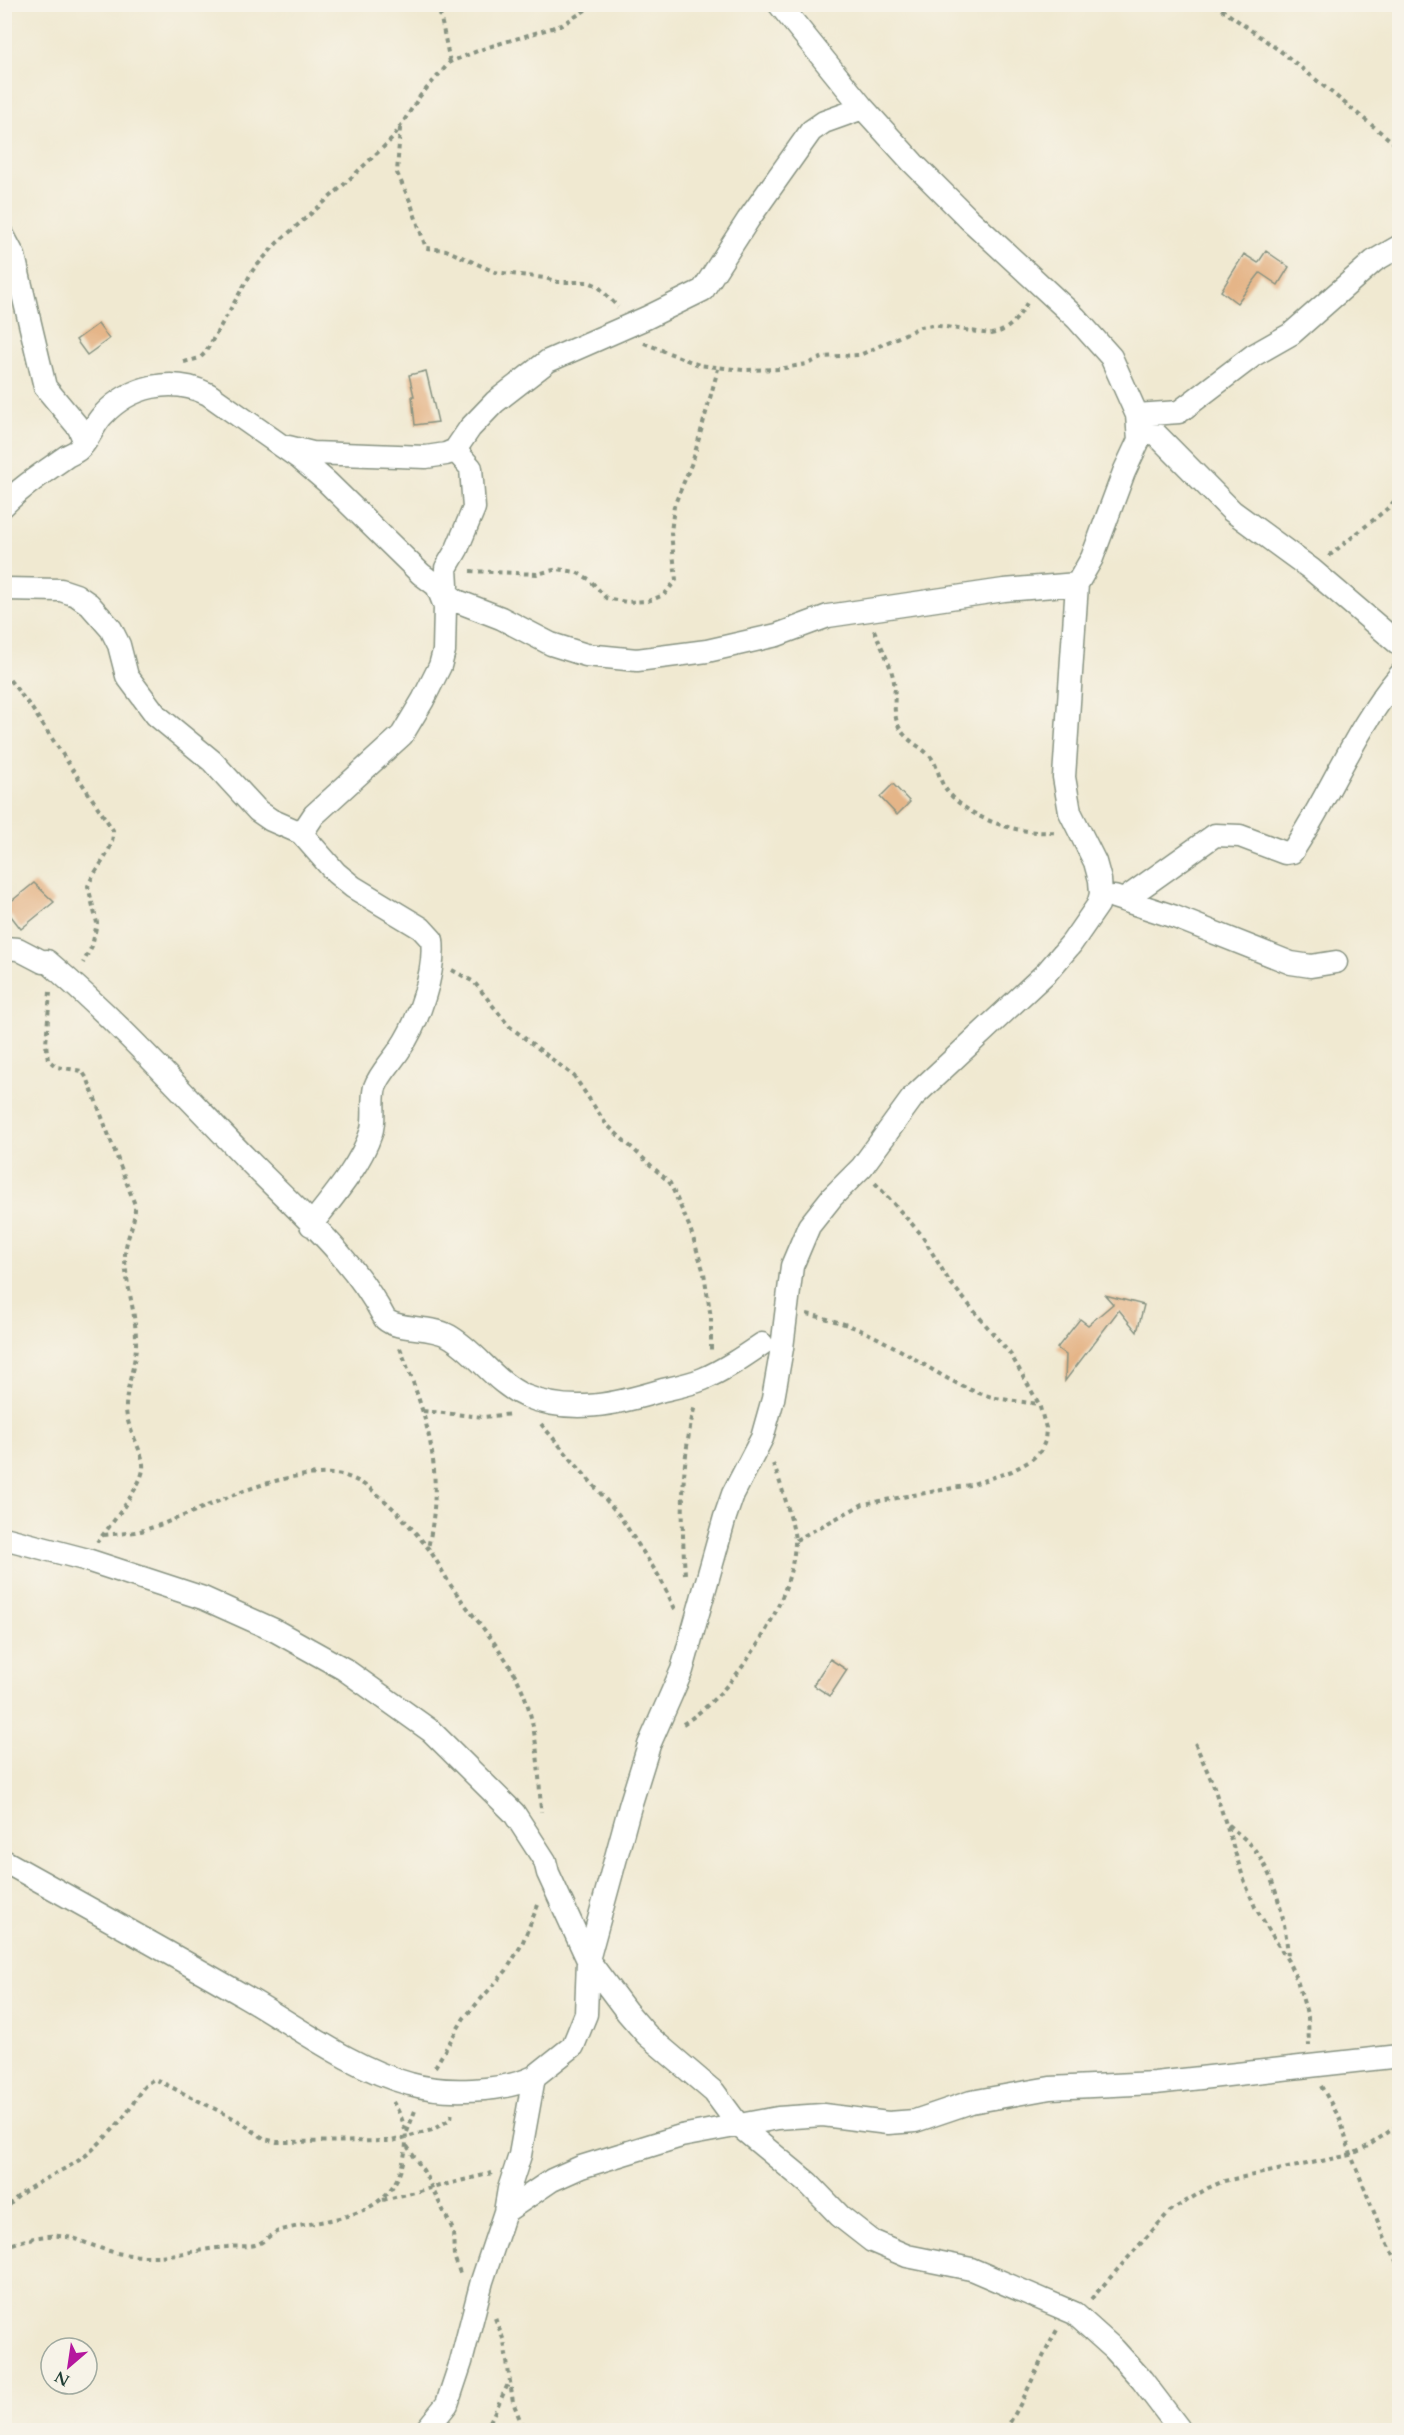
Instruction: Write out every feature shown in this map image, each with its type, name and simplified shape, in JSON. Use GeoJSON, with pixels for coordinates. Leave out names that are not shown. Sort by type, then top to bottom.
{"type":"FeatureCollection","features":[{"type":"Feature","properties":{"kind":"street"},"geometry":{"type":"LineString","coordinates":[[4,1861],[374,2071],[409,2084],[435,2090],[454,2091],[519,2084],[534,2077],[573,2046],[586,2014],[588,1960],[630,1806],[649,1745],[682,1670],[733,1494],[762,1438],[773,1400],[792,1266],[809,1226],[832,1197],[862,1167],[914,1097],[1047,972],[1087,922],[1101,894],[1095,862],[1074,823],[1066,797],[1064,777],[1077,584],[1092,558],[1124,472],[1139,440],[1137,415],[1111,357],[1039,282],[944,195],[863,108],[778,4]]}},
{"type":"Feature","properties":{"kind":"street"},"geometry":{"type":"LineString","coordinates":[[282,446],[312,453],[334,452],[383,456],[426,456],[446,454],[455,450],[470,428],[495,402],[548,361],[703,290],[748,220],[811,131],[824,122],[863,108]]}},
{"type":"Feature","properties":{"kind":"street"},"geometry":{"type":"LineString","coordinates":[[4,237],[14,256],[45,387],[79,428],[84,440],[79,449]]}},
{"type":"Feature","properties":{"kind":"street"},"geometry":{"type":"LineString","coordinates":[[1137,415],[1179,412],[1254,355],[1291,334],[1374,261],[1400,246]]}},
{"type":"Feature","properties":{"kind":"street"},"geometry":{"type":"LineString","coordinates":[[4,505],[27,485],[79,449],[101,416],[116,403],[151,387],[178,384],[208,394],[282,446],[350,502],[380,536],[421,574],[441,577],[467,606],[501,618],[551,644],[586,655],[637,660],[707,651],[777,635],[828,616],[1004,590],[1077,584]]}},
{"type":"Feature","properties":{"kind":"street"},"geometry":{"type":"LineString","coordinates":[[1137,415],[1232,511],[1311,569],[1400,645]]}},
{"type":"Feature","properties":{"kind":"street"},"geometry":{"type":"LineString","coordinates":[[298,831],[304,830],[314,815],[402,735],[436,673],[444,651],[445,606],[441,577],[457,549],[474,508],[471,468],[455,450]]}},
{"type":"Feature","properties":{"kind":"street"},"geometry":{"type":"LineString","coordinates":[[4,589],[61,590],[76,595],[89,604],[111,629],[119,645],[127,676],[147,705],[212,761],[258,811],[271,820],[298,831],[336,873],[353,887],[421,928],[432,940],[433,962],[414,1023],[375,1087],[371,1134],[346,1179],[311,1225]]}},
{"type":"Feature","properties":{"kind":"street"},"geometry":{"type":"LineString","coordinates":[[1125,899],[1215,835],[1240,836],[1286,853],[1292,852],[1320,806],[1365,722],[1400,675]]}},
{"type":"Feature","properties":{"kind":"street"},"geometry":{"type":"LineString","coordinates":[[1101,894],[1125,899],[1291,963],[1311,966],[1336,962]]}},
{"type":"Feature","properties":{"kind":"street"},"geometry":{"type":"LineString","coordinates":[[4,948],[25,952],[43,962],[47,961],[73,982],[136,1042],[201,1113],[355,1270],[385,1319],[391,1324],[431,1329],[449,1336],[474,1354],[504,1382],[524,1395],[551,1403],[580,1406],[616,1404],[702,1379],[735,1362],[762,1344]]}},
{"type":"Feature","properties":{"kind":"street"},"geometry":{"type":"LineString","coordinates":[[4,1538],[84,1559],[203,1598],[274,1630],[344,1669],[431,1731],[514,1813],[545,1861],[548,1873],[588,1960],[647,2035],[714,2092],[739,2126],[808,2183],[840,2216],[872,2241],[907,2256],[971,2269],[1074,2313],[1114,2349],[1135,2372],[1180,2430]]}},
{"type":"Feature","properties":{"kind":"street"},"geometry":{"type":"LineString","coordinates":[[505,2212],[552,2180],[581,2167],[681,2136],[778,2118],[823,2115],[888,2123],[915,2121],[971,2102],[1050,2088],[1155,2083],[1400,2056]]}},
{"type":"Feature","properties":{"kind":"street"},"geometry":{"type":"LineString","coordinates":[[426,2430],[447,2404],[461,2362],[482,2281],[505,2212],[509,2189],[520,2155],[534,2077]]}},
{"type":"Feature","properties":{"kind":"path"},"geometry":{"type":"LineString","coordinates":[[438,4],[450,62]]}},
{"type":"Feature","properties":{"kind":"path"},"geometry":{"type":"LineString","coordinates":[[179,363],[200,358],[205,353],[253,270],[277,243],[392,139],[420,96],[450,62],[486,48],[562,25],[595,4]]}},
{"type":"Feature","properties":{"kind":"path"},"geometry":{"type":"LineString","coordinates":[[1215,4],[1283,53],[1400,148]]}},
{"type":"Feature","properties":{"kind":"path"},"geometry":{"type":"LineString","coordinates":[[401,124],[397,173],[410,201],[426,248],[446,250],[495,272],[570,283],[589,282],[598,286],[622,310],[646,318]]}},
{"type":"Feature","properties":{"kind":"path"},"geometry":{"type":"LineString","coordinates":[[615,332],[699,365],[718,369],[779,369],[807,364],[824,357],[847,358],[860,355],[920,327],[933,325],[990,334],[999,333],[1007,329],[1022,312],[1039,282]]}},
{"type":"Feature","properties":{"kind":"path"},"geometry":{"type":"LineString","coordinates":[[441,577],[476,572],[537,574],[558,569],[576,572],[589,579],[598,591],[612,601],[648,601],[664,595],[676,580],[671,533],[674,506],[693,460],[718,369]]}},
{"type":"Feature","properties":{"kind":"path"},"geometry":{"type":"LineString","coordinates":[[1311,569],[1388,508],[1400,495]]}},
{"type":"Feature","properties":{"kind":"path"},"geometry":{"type":"LineString","coordinates":[[865,612],[887,659],[894,682],[895,710],[900,728],[915,746],[929,755],[943,786],[951,796],[973,812],[1012,828],[1053,832],[1070,830],[1074,823]]}},
{"type":"Feature","properties":{"kind":"path"},"geometry":{"type":"LineString","coordinates":[[4,673],[31,707],[112,830],[112,844],[108,855],[88,886],[97,923],[95,936],[73,982]]}},
{"type":"Feature","properties":{"kind":"path"},"geometry":{"type":"LineString","coordinates":[[47,961],[51,979],[46,1044],[48,1060],[53,1065],[82,1071],[88,1080],[135,1205],[135,1221],[128,1239],[125,1258],[136,1322],[136,1342],[128,1385],[126,1413],[127,1422],[144,1466],[124,1506],[84,1559]]}},
{"type":"Feature","properties":{"kind":"path"},"geometry":{"type":"LineString","coordinates":[[433,962],[474,982],[509,1026],[574,1076],[606,1124],[670,1184],[690,1228],[704,1273],[711,1318],[711,1353],[687,1437],[683,1497],[685,1583]]}},
{"type":"Feature","properties":{"kind":"path"},"geometry":{"type":"LineString","coordinates":[[796,1540],[863,1504],[970,1485],[1012,1471],[1030,1461],[1041,1451],[1045,1441],[1046,1428],[1039,1404],[1011,1355],[949,1281],[921,1234],[862,1167]]}},
{"type":"Feature","properties":{"kind":"path"},"geometry":{"type":"LineString","coordinates":[[787,1309],[861,1329],[952,1381],[978,1393],[999,1399],[1039,1404]]}},
{"type":"Feature","properties":{"kind":"path"},"geometry":{"type":"LineString","coordinates":[[391,1324],[423,1411],[435,1458],[434,1522],[428,1549]]}},
{"type":"Feature","properties":{"kind":"path"},"geometry":{"type":"LineString","coordinates":[[423,1411],[483,1417],[520,1413]]}},
{"type":"Feature","properties":{"kind":"path"},"geometry":{"type":"LineString","coordinates":[[537,1419],[619,1515],[660,1578],[679,1617]]}},
{"type":"Feature","properties":{"kind":"path"},"geometry":{"type":"LineString","coordinates":[[680,1726],[700,1713],[733,1680],[757,1645],[780,1602],[792,1569],[796,1540],[779,1477],[762,1438]]}},
{"type":"Feature","properties":{"kind":"path"},"geometry":{"type":"LineString","coordinates":[[104,1534],[142,1531],[262,1483],[304,1476],[336,1474],[357,1481],[401,1516],[428,1549],[454,1591],[508,1665],[525,1698],[536,1755],[542,1818]]}},
{"type":"Feature","properties":{"kind":"path"},"geometry":{"type":"LineString","coordinates":[[1195,1743],[1228,1826],[1244,1880],[1255,1907],[1298,1980],[1308,2017],[1310,2066],[1340,2120],[1350,2155],[1384,2237],[1400,2266]]}},
{"type":"Feature","properties":{"kind":"path"},"geometry":{"type":"LineString","coordinates":[[1228,1826],[1257,1851],[1271,1882],[1288,1939],[1288,1961]]}},
{"type":"Feature","properties":{"kind":"path"},"geometry":{"type":"LineString","coordinates":[[409,2084],[429,2082],[438,2058],[464,2018],[506,1971],[522,1944],[536,1913],[548,1873]]}},
{"type":"Feature","properties":{"kind":"path"},"geometry":{"type":"LineString","coordinates":[[4,2213],[18,2196],[67,2169],[95,2148],[127,2113],[145,2086],[154,2079],[237,2120],[268,2141],[337,2142],[407,2139],[432,2130],[451,2119],[454,2091]]}},
{"type":"Feature","properties":{"kind":"path"},"geometry":{"type":"LineString","coordinates":[[1005,2430],[1027,2392],[1039,2362],[1057,2330],[1104,2287],[1170,2211],[1224,2181],[1350,2155],[1368,2146],[1400,2124]]}},
{"type":"Feature","properties":{"kind":"path"},"geometry":{"type":"LineString","coordinates":[[383,2200],[401,2173],[407,2139]]}},
{"type":"Feature","properties":{"kind":"path"},"geometry":{"type":"LineString","coordinates":[[407,2146],[434,2188],[453,2230],[454,2256],[460,2273]]}},
{"type":"Feature","properties":{"kind":"path"},"geometry":{"type":"LineString","coordinates":[[4,2247],[43,2236],[69,2237],[120,2253],[145,2256],[254,2245],[273,2232],[365,2211],[383,2200],[496,2172],[520,2155]]}},
{"type":"Feature","properties":{"kind":"path"},"geometry":{"type":"LineString","coordinates":[[482,2281],[504,2341],[513,2402],[524,2430]]}},
{"type":"Feature","properties":{"kind":"path"},"geometry":{"type":"LineString","coordinates":[[486,2430],[511,2377]]}},
{"type":"Feature","properties":{"kind":"building"},"geometry":{"type":"Polygon","coordinates":[[[1266,251],[1289,267],[1278,285],[1260,273],[1237,303],[1221,291],[1244,254],[1258,263],[1266,251]]]}},
{"type":"Feature","properties":{"kind":"building"},"geometry":{"type":"Polygon","coordinates":[[[98,324],[109,339],[87,355],[76,340],[98,324]]]}},
{"type":"Feature","properties":{"kind":"building"},"geometry":{"type":"Polygon","coordinates":[[[426,371],[438,422],[415,425],[412,396],[414,396],[409,375],[426,371]]]}},
{"type":"Feature","properties":{"kind":"building"},"geometry":{"type":"Polygon","coordinates":[[[893,784],[910,802],[897,815],[880,797],[893,784]]]}},
{"type":"Feature","properties":{"kind":"building"},"geometry":{"type":"Polygon","coordinates":[[[34,883],[54,902],[21,929],[4,907],[34,883]]]}},
{"type":"Feature","properties":{"kind":"building"},"geometry":{"type":"Polygon","coordinates":[[[1105,1295],[1144,1305],[1137,1332],[1119,1310],[1065,1381],[1066,1355],[1057,1348],[1080,1319],[1088,1325],[1113,1304],[1105,1295]]]}},
{"type":"Feature","properties":{"kind":"building"},"geometry":{"type":"Polygon","coordinates":[[[830,1659],[847,1670],[830,1696],[813,1685],[830,1659]]]}}]}
